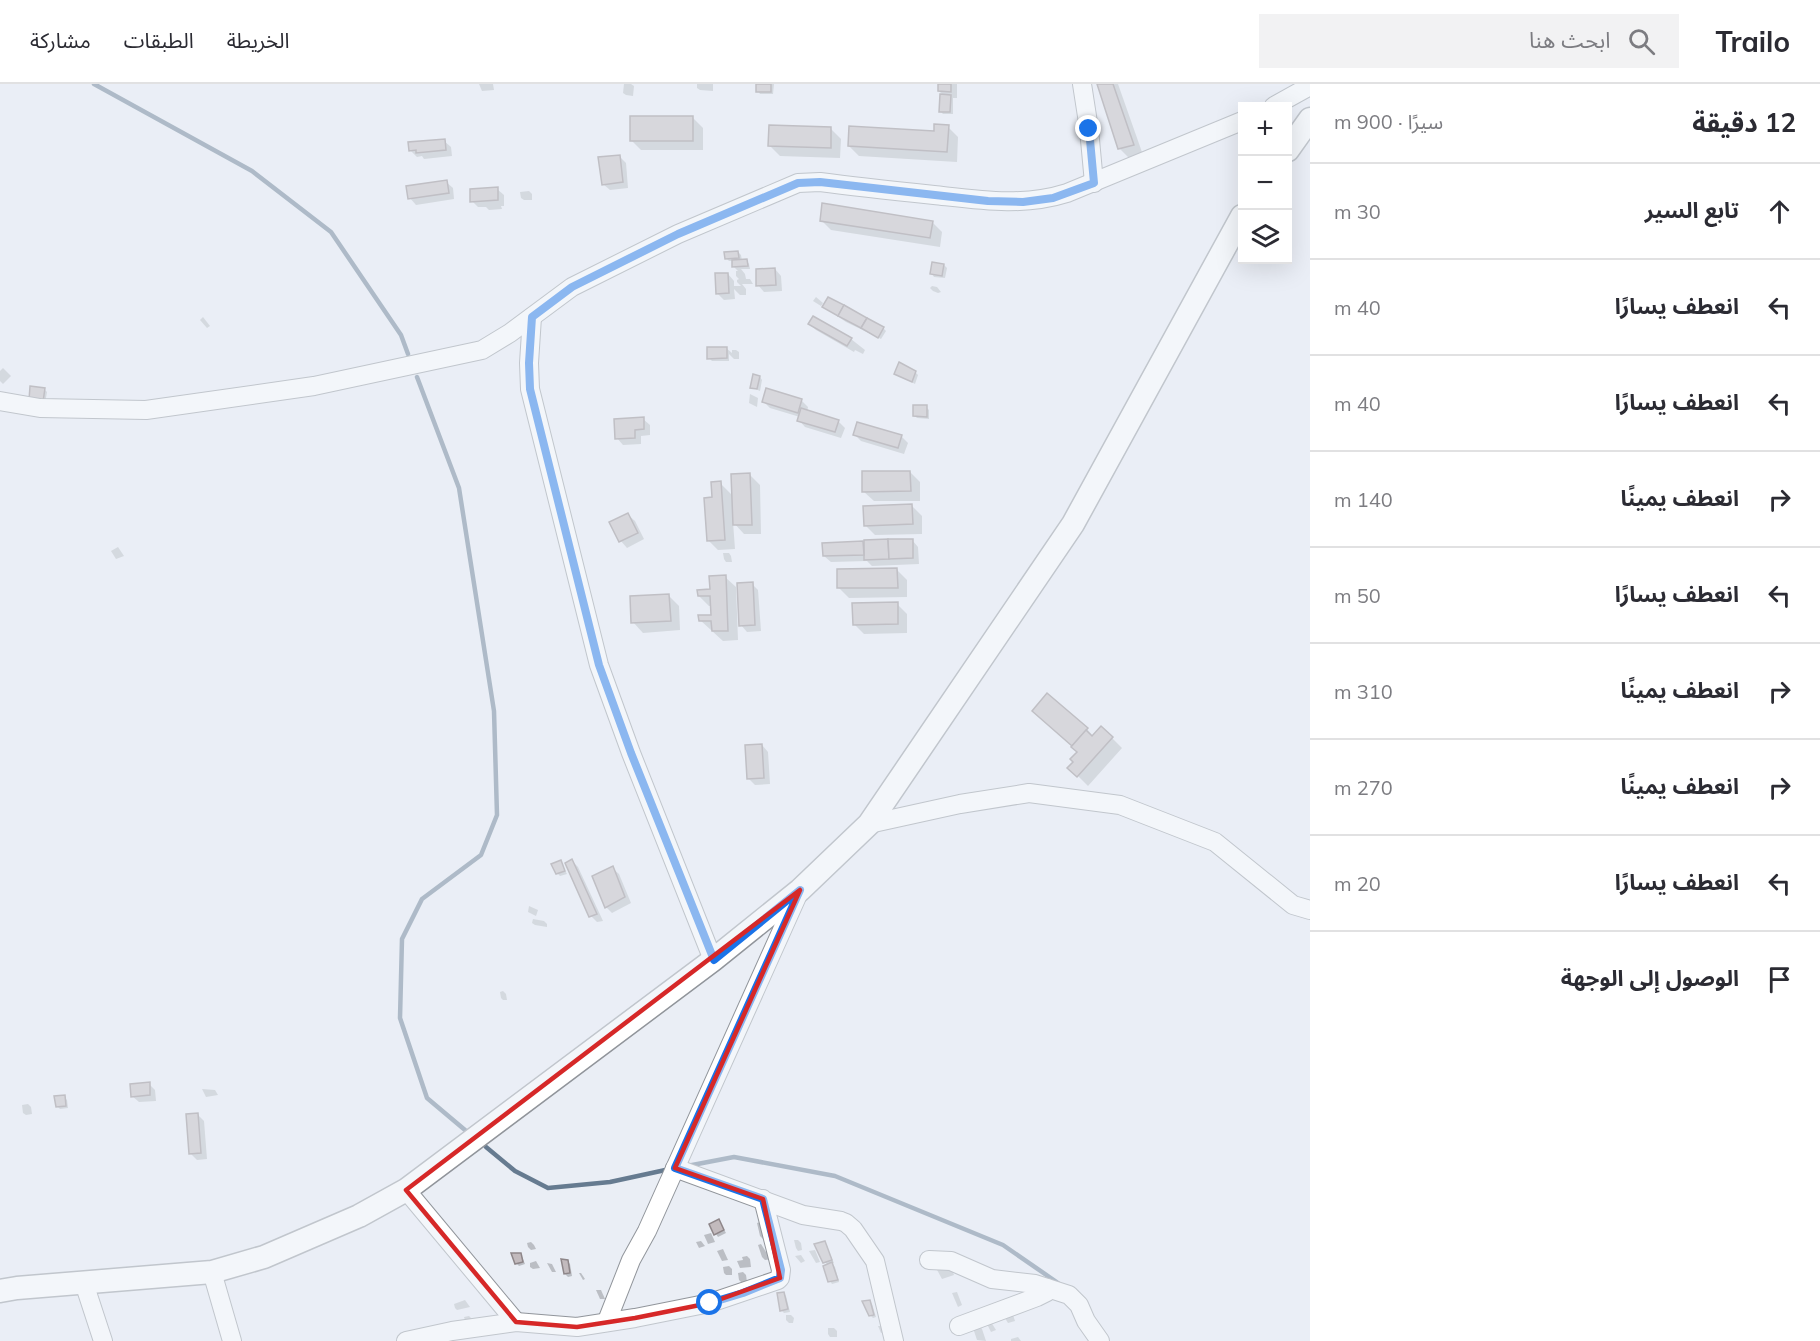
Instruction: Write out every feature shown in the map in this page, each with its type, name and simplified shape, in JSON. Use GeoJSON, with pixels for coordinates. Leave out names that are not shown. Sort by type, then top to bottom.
{"type":"FeatureCollection","features":[{"type":"Feature","properties":{"kind":"street"},"geometry":{"type":"LineString","coordinates":[[1082,84],[1094,183]]}},
{"type":"Feature","properties":{"kind":"street"},"geometry":{"type":"LineString","coordinates":[[1281,102],[1310,86]]}},
{"type":"Feature","properties":{"kind":"street"},"geometry":{"type":"LineString","coordinates":[[1292,143],[1310,119]]}},
{"type":"Feature","properties":{"kind":"street"},"geometry":{"type":"LineString","coordinates":[[0,401],[40,408],[146,410],[314,386],[482,350],[510,333],[572,287],[678,234],[798,183],[820,182],[988,201],[1023,202],[1053,198],[1238,123]]}},
{"type":"Feature","properties":{"kind":"street"},"geometry":{"type":"LineString","coordinates":[[0,1291],[212,1272],[264,1257],[359,1216],[406,1190],[714,960],[800,890],[869,824],[1073,524],[1238,223]]}},
{"type":"Feature","properties":{"kind":"street"},"geometry":{"type":"LineString","coordinates":[[532,317],[530,389],[599,665],[631,753],[714,960]]}},
{"type":"Feature","properties":{"kind":"street"},"geometry":{"type":"LineString","coordinates":[[869,824],[967,802],[1029,793],[1120,805],[1215,842],[1293,905],[1310,910]]}},
{"type":"Feature","properties":{"kind":"street"},"geometry":{"type":"LineString","coordinates":[[607,1321],[632,1260],[800,890]]}},
{"type":"Feature","properties":{"kind":"street"},"geometry":{"type":"LineString","coordinates":[[675,1168],[804,1215],[841,1221],[854,1229],[875,1261],[894,1341]]}},
{"type":"Feature","properties":{"kind":"street"},"geometry":{"type":"LineString","coordinates":[[406,1190],[516,1322]]}},
{"type":"Feature","properties":{"kind":"street"},"geometry":{"type":"LineString","coordinates":[[406,1341],[452,1331],[516,1322],[579,1334],[607,1321],[635,1318],[710,1303],[778,1280],[781,1270],[763,1199]]}},
{"type":"Feature","properties":{"kind":"street"},"geometry":{"type":"LineString","coordinates":[[929,1260],[951,1261],[992,1279],[1018,1281],[1069,1295],[1079,1305],[1086,1321],[1100,1341]]}},
{"type":"Feature","properties":{"kind":"street"},"geometry":{"type":"LineString","coordinates":[[212,1272],[232,1341]]}},
{"type":"Feature","properties":{"kind":"street"},"geometry":{"type":"LineString","coordinates":[[84,1283],[103,1341]]}},
{"type":"Feature","properties":{"kind":"street"},"geometry":{"type":"LineString","coordinates":[[959,1326],[1037,1297],[1047,1292],[1047,1288]]}},
{"type":"Feature","properties":{"kind":"highlighted area"},"geometry":{"type":"Polygon","coordinates":[[[800,890],[675,1168],[763,1199],[780,1278],[710,1303],[635,1318],[577,1327],[516,1322],[406,1190],[800,890]]]}},
{"type":"Feature","properties":{"kind":"building"},"geometry":{"type":"Polygon","coordinates":[[[756,84],[771,84],[771,92],[756,92],[756,84]]]}},
{"type":"Feature","properties":{"kind":"building"},"geometry":{"type":"Polygon","coordinates":[[[938,84],[951,84],[951,92],[938,91],[938,84]]]}},
{"type":"Feature","properties":{"kind":"building"},"geometry":{"type":"Polygon","coordinates":[[[1097,84],[1113,84],[1134,145],[1118,149],[1097,84]]]}},
{"type":"Feature","properties":{"kind":"building"},"geometry":{"type":"Polygon","coordinates":[[[940,94],[951,95],[950,112],[939,112],[940,94]]]}},
{"type":"Feature","properties":{"kind":"building"},"geometry":{"type":"Polygon","coordinates":[[[630,116],[693,116],[693,141],[630,141],[630,116]]]}},
{"type":"Feature","properties":{"kind":"building"},"geometry":{"type":"Polygon","coordinates":[[[934,124],[949,125],[947,152],[848,146],[849,126],[934,131],[934,124]]]}},
{"type":"Feature","properties":{"kind":"building"},"geometry":{"type":"Polygon","coordinates":[[[769,125],[831,127],[831,148],[768,146],[769,125]]]}},
{"type":"Feature","properties":{"kind":"building"},"geometry":{"type":"Polygon","coordinates":[[[445,139],[446,150],[416,153],[416,150],[409,151],[408,142],[445,139]]]}},
{"type":"Feature","properties":{"kind":"building"},"geometry":{"type":"Polygon","coordinates":[[[620,155],[623,182],[602,185],[598,157],[620,155]]]}},
{"type":"Feature","properties":{"kind":"building"},"geometry":{"type":"Polygon","coordinates":[[[447,180],[449,193],[408,199],[406,186],[447,180]]]}},
{"type":"Feature","properties":{"kind":"building"},"geometry":{"type":"Polygon","coordinates":[[[498,187],[498,200],[470,202],[470,189],[498,187]]]}},
{"type":"Feature","properties":{"kind":"building"},"geometry":{"type":"Polygon","coordinates":[[[822,203],[933,221],[930,238],[820,221],[822,203]]]}},
{"type":"Feature","properties":{"kind":"building"},"geometry":{"type":"Polygon","coordinates":[[[738,251],[739,258],[725,259],[724,252],[738,251]]]}},
{"type":"Feature","properties":{"kind":"building"},"geometry":{"type":"Polygon","coordinates":[[[747,259],[748,266],[732,267],[732,260],[747,259]]]}},
{"type":"Feature","properties":{"kind":"building"},"geometry":{"type":"Polygon","coordinates":[[[932,262],[944,264],[942,276],[930,274],[932,262]]]}},
{"type":"Feature","properties":{"kind":"building"},"geometry":{"type":"Polygon","coordinates":[[[775,268],[776,285],[756,286],[756,269],[775,268]]]}},
{"type":"Feature","properties":{"kind":"building"},"geometry":{"type":"Polygon","coordinates":[[[715,273],[728,273],[729,293],[716,294],[715,273]]]}},
{"type":"Feature","properties":{"kind":"building"},"geometry":{"type":"Polygon","coordinates":[[[828,297],[844,305],[838,316],[822,307],[828,297]]]}},
{"type":"Feature","properties":{"kind":"building"},"geometry":{"type":"Polygon","coordinates":[[[844,305],[867,318],[861,328],[838,316],[844,305]]]}},
{"type":"Feature","properties":{"kind":"building"},"geometry":{"type":"Polygon","coordinates":[[[813,316],[852,338],[847,346],[808,324],[813,316]]]}},
{"type":"Feature","properties":{"kind":"building"},"geometry":{"type":"Polygon","coordinates":[[[867,318],[884,327],[878,338],[861,328],[867,318]]]}},
{"type":"Feature","properties":{"kind":"building"},"geometry":{"type":"Polygon","coordinates":[[[707,347],[727,347],[727,358],[707,359],[707,347]]]}},
{"type":"Feature","properties":{"kind":"building"},"geometry":{"type":"Polygon","coordinates":[[[899,362],[916,371],[912,382],[894,374],[899,362]]]}},
{"type":"Feature","properties":{"kind":"building"},"geometry":{"type":"Polygon","coordinates":[[[753,374],[760,376],[757,389],[750,388],[753,374]]]}},
{"type":"Feature","properties":{"kind":"building"},"geometry":{"type":"Polygon","coordinates":[[[30,386],[45,388],[43,402],[29,400],[30,386]]]}},
{"type":"Feature","properties":{"kind":"building"},"geometry":{"type":"Polygon","coordinates":[[[766,388],[802,399],[798,413],[762,402],[766,388]]]}},
{"type":"Feature","properties":{"kind":"building"},"geometry":{"type":"Polygon","coordinates":[[[913,405],[927,405],[927,417],[913,416],[913,405]]]}},
{"type":"Feature","properties":{"kind":"building"},"geometry":{"type":"Polygon","coordinates":[[[801,408],[839,420],[835,432],[797,421],[801,408]]]}},
{"type":"Feature","properties":{"kind":"building"},"geometry":{"type":"Polygon","coordinates":[[[644,417],[644,429],[635,430],[635,438],[615,439],[614,419],[644,417]]]}},
{"type":"Feature","properties":{"kind":"building"},"geometry":{"type":"Polygon","coordinates":[[[857,422],[902,435],[898,448],[853,435],[857,422]]]}},
{"type":"Feature","properties":{"kind":"building"},"geometry":{"type":"Polygon","coordinates":[[[862,471],[910,471],[911,491],[862,492],[862,471]]]}},
{"type":"Feature","properties":{"kind":"building"},"geometry":{"type":"Polygon","coordinates":[[[750,473],[752,525],[733,525],[731,474],[750,473]]]}},
{"type":"Feature","properties":{"kind":"building"},"geometry":{"type":"Polygon","coordinates":[[[721,481],[725,540],[707,541],[704,498],[712,497],[711,482],[721,481]]]}},
{"type":"Feature","properties":{"kind":"building"},"geometry":{"type":"Polygon","coordinates":[[[912,504],[913,524],[864,526],[863,506],[912,504]]]}},
{"type":"Feature","properties":{"kind":"building"},"geometry":{"type":"Polygon","coordinates":[[[628,513],[638,533],[619,542],[609,522],[628,513]]]}},
{"type":"Feature","properties":{"kind":"building"},"geometry":{"type":"Polygon","coordinates":[[[888,539],[889,559],[864,560],[864,540],[888,539]]]}},
{"type":"Feature","properties":{"kind":"building"},"geometry":{"type":"Polygon","coordinates":[[[888,539],[913,539],[913,558],[889,559],[888,539]]]}},
{"type":"Feature","properties":{"kind":"building"},"geometry":{"type":"Polygon","coordinates":[[[863,541],[864,555],[823,556],[822,543],[863,541]]]}},
{"type":"Feature","properties":{"kind":"building"},"geometry":{"type":"Polygon","coordinates":[[[897,568],[898,588],[837,588],[837,569],[897,568]]]}},
{"type":"Feature","properties":{"kind":"building"},"geometry":{"type":"Polygon","coordinates":[[[726,575],[728,631],[712,631],[711,621],[699,621],[698,615],[711,615],[710,596],[698,596],[697,590],[710,589],[709,576],[726,575]]]}},
{"type":"Feature","properties":{"kind":"building"},"geometry":{"type":"Polygon","coordinates":[[[753,582],[755,625],[739,626],[737,583],[753,582]]]}},
{"type":"Feature","properties":{"kind":"building"},"geometry":{"type":"Polygon","coordinates":[[[669,594],[671,621],[631,623],[630,596],[669,594]]]}},
{"type":"Feature","properties":{"kind":"building"},"geometry":{"type":"Polygon","coordinates":[[[898,602],[898,624],[853,625],[852,603],[898,602]]]}},
{"type":"Feature","properties":{"kind":"building"},"geometry":{"type":"Polygon","coordinates":[[[1047,693],[1088,728],[1072,746],[1032,711],[1047,693]]]}},
{"type":"Feature","properties":{"kind":"building"},"geometry":{"type":"Polygon","coordinates":[[[1101,726],[1113,737],[1077,777],[1067,768],[1073,762],[1070,759],[1077,752],[1071,747],[1086,730],[1092,736],[1101,726]]]}},
{"type":"Feature","properties":{"kind":"building"},"geometry":{"type":"Polygon","coordinates":[[[762,744],[764,778],[747,779],[745,745],[762,744]]]}},
{"type":"Feature","properties":{"kind":"building"},"geometry":{"type":"Polygon","coordinates":[[[572,859],[597,914],[589,917],[565,863],[572,859]]]}},
{"type":"Feature","properties":{"kind":"building"},"geometry":{"type":"Polygon","coordinates":[[[561,860],[565,871],[556,874],[551,864],[561,860]]]}},
{"type":"Feature","properties":{"kind":"building"},"geometry":{"type":"Polygon","coordinates":[[[613,866],[625,897],[605,908],[592,876],[613,866]]]}},
{"type":"Feature","properties":{"kind":"building"},"geometry":{"type":"Polygon","coordinates":[[[150,1082],[150,1095],[131,1097],[130,1084],[150,1082]]]}},
{"type":"Feature","properties":{"kind":"building"},"geometry":{"type":"Polygon","coordinates":[[[65,1095],[66,1106],[56,1107],[54,1096],[65,1095]]]}},
{"type":"Feature","properties":{"kind":"building"},"geometry":{"type":"Polygon","coordinates":[[[198,1113],[201,1153],[189,1154],[186,1114],[198,1113]]]}},
{"type":"Feature","properties":{"kind":"building"},"geometry":{"type":"Polygon","coordinates":[[[719,1219],[724,1230],[714,1235],[709,1224],[719,1219]]]}},
{"type":"Feature","properties":{"kind":"building"},"geometry":{"type":"Polygon","coordinates":[[[825,1241],[832,1260],[823,1263],[814,1244],[825,1241]]]}},
{"type":"Feature","properties":{"kind":"building"},"geometry":{"type":"Polygon","coordinates":[[[511,1253],[521,1253],[523,1262],[515,1264],[511,1253]]]}},
{"type":"Feature","properties":{"kind":"building"},"geometry":{"type":"Polygon","coordinates":[[[561,1259],[568,1260],[570,1273],[564,1274],[561,1259]]]}},
{"type":"Feature","properties":{"kind":"building"},"geometry":{"type":"Polygon","coordinates":[[[832,1262],[838,1280],[828,1282],[823,1266],[832,1262]]]}},
{"type":"Feature","properties":{"kind":"building"},"geometry":{"type":"Polygon","coordinates":[[[784,1292],[788,1309],[780,1311],[777,1293],[784,1292]]]}},
{"type":"Feature","properties":{"kind":"building"},"geometry":{"type":"Polygon","coordinates":[[[870,1300],[874,1315],[869,1316],[862,1301],[870,1300]]]}},
{"type":"Feature","properties":{"kind":"waterway"},"geometry":{"type":"LineString","coordinates":[[94,84],[252,171],[331,232],[401,335],[408,354]]}},
{"type":"Feature","properties":{"kind":"waterway"},"geometry":{"type":"LineString","coordinates":[[417,377],[459,488],[494,711],[497,815],[481,855],[422,899],[402,939],[400,1018],[427,1098],[465,1130]]}},
{"type":"Feature","properties":{"kind":"waterway"},"geometry":{"type":"LineString","coordinates":[[486,1147],[515,1171],[548,1188],[610,1182],[670,1169]]}},
{"type":"Feature","properties":{"kind":"waterway"},"geometry":{"type":"LineString","coordinates":[[687,1166],[734,1157],[835,1176],[1003,1245],[1058,1283]]}},
{"type":"Feature","properties":{"kind":"route"},"geometry":{"type":"LineString","coordinates":[[710,1303],[778,1280],[781,1274],[763,1199],[675,1168],[800,890],[714,960],[631,753],[599,665],[530,389],[532,317],[572,287],[678,234],[798,183],[820,182],[988,201],[1023,202],[1053,198],[1094,183],[1089,129]]}}]}
